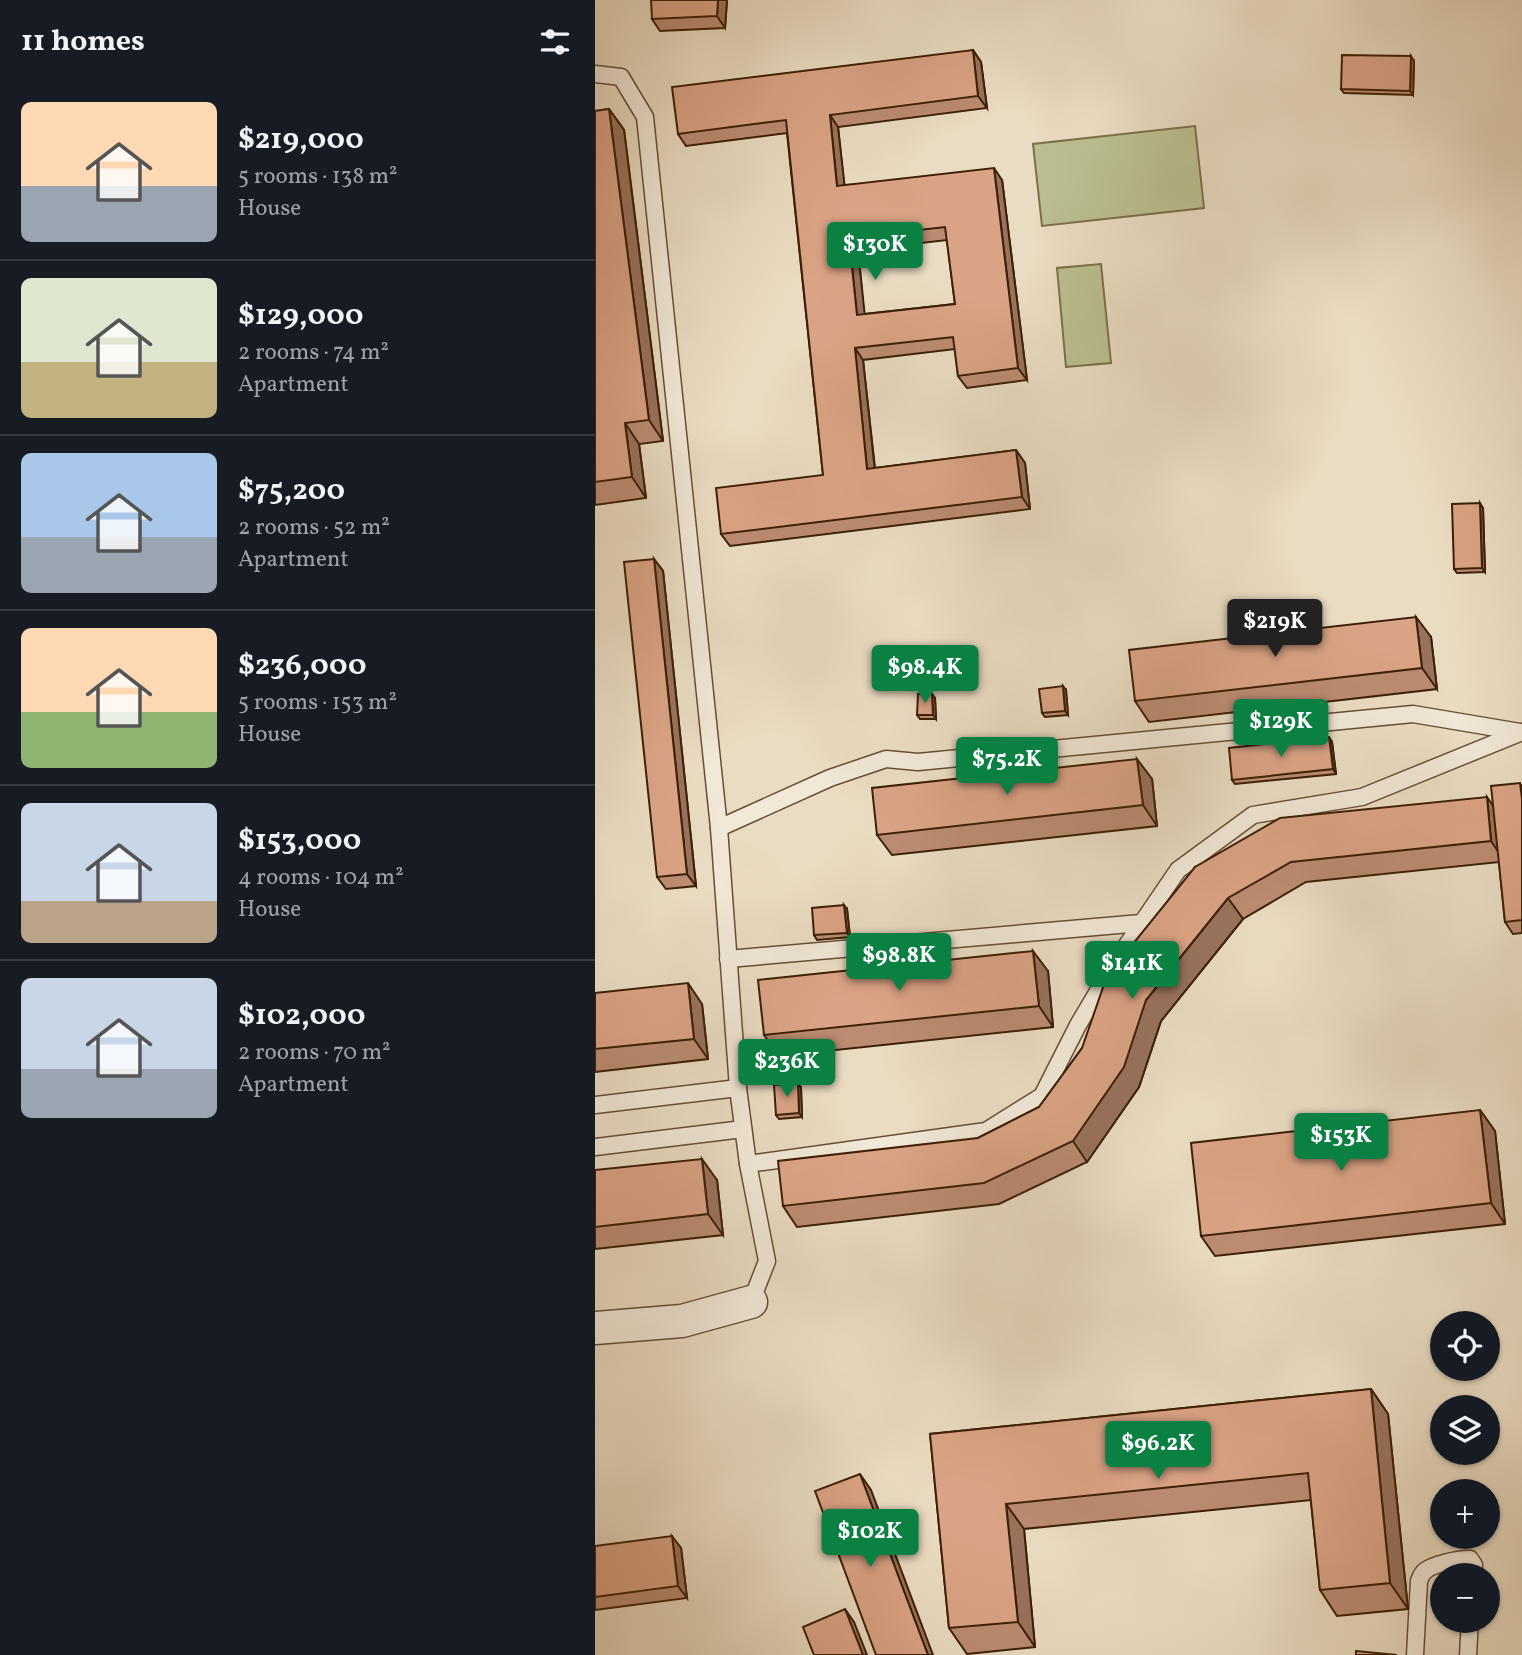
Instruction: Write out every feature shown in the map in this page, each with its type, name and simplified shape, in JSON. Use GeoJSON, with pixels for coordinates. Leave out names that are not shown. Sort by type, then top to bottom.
{"type":"FeatureCollection","features":[{"type":"Feature","properties":{"kind":"street"},"geometry":{"type":"LineString","coordinates":[[595,1328],[682,1321],[751,1302]]}},
{"type":"Feature","properties":{"kind":"lane"},"geometry":{"type":"LineString","coordinates":[[595,74],[621,77],[645,117],[719,828],[738,1088],[748,1164],[767,1261],[751,1302]]}},
{"type":"Feature","properties":{"kind":"lane"},"geometry":{"type":"LineString","coordinates":[[719,828],[830,778],[886,759],[918,761],[1413,714],[1521,732]]}},
{"type":"Feature","properties":{"kind":"lane"},"geometry":{"type":"LineString","coordinates":[[748,1164],[986,1131],[1042,1096],[1078,1025],[1116,961],[1178,870],[1253,815],[1363,797],[1521,732]]}},
{"type":"Feature","properties":{"kind":"lane"},"geometry":{"type":"LineString","coordinates":[[728,959],[1141,923]]}},
{"type":"Feature","properties":{"kind":"lane"},"geometry":{"type":"LineString","coordinates":[[595,1105],[738,1088]]}},
{"type":"Feature","properties":{"kind":"lane"},"geometry":{"type":"LineString","coordinates":[[595,1147],[743,1129]]}},
{"type":"Feature","properties":{"kind":"lane"},"geometry":{"type":"LineString","coordinates":[[1447,1563],[1463,1558],[1470,1559],[1473,1563]]}},
{"type":"Feature","properties":{"kind":"lane"},"geometry":{"type":"LineString","coordinates":[[1415,1655],[1419,1581],[1422,1574],[1430,1568]]}},
{"type":"Feature","properties":{"kind":"lane"},"geometry":{"type":"LineString","coordinates":[[1468,1655],[1469,1633]]}},
{"type":"Feature","properties":{"kind":"green space"},"geometry":{"type":"Polygon","coordinates":[[[1195,126],[1204,208],[1042,226],[1033,144],[1195,126]]]}},
{"type":"Feature","properties":{"kind":"green space"},"geometry":{"type":"Polygon","coordinates":[[[1101,264],[1111,363],[1066,367],[1057,268],[1101,264]]]}},
{"type":"Feature","properties":{"kind":"building"},"geometry":{"type":"Polygon","coordinates":[[[651,0],[718,0],[717,16],[652,19],[651,0]]]}},
{"type":"Feature","properties":{"kind":"building"},"geometry":{"type":"Polygon","coordinates":[[[973,50],[978,96],[830,115],[837,186],[994,168],[1018,368],[958,376],[953,337],[855,348],[867,469],[1016,450],[1022,497],[721,534],[716,488],[823,475],[786,120],[678,134],[672,87],[973,50]],[[945,227],[849,238],[857,315],[955,304],[945,227]]]}},
{"type":"Feature","properties":{"kind":"building"},"geometry":{"type":"Polygon","coordinates":[[[1342,55],[1411,56],[1410,91],[1341,89],[1342,55]]]}},
{"type":"Feature","properties":{"kind":"building"},"geometry":{"type":"Polygon","coordinates":[[[609,109],[649,420],[625,423],[632,477],[595,482],[595,111],[609,109]]]}},
{"type":"Feature","properties":{"kind":"building"},"geometry":{"type":"Polygon","coordinates":[[[1480,503],[1482,568],[1454,569],[1452,504],[1480,503]]]}},
{"type":"Feature","properties":{"kind":"building"},"geometry":{"type":"Polygon","coordinates":[[[654,559],[687,874],[657,877],[624,562],[654,559]]]}},
{"type":"Feature","properties":{"kind":"building"},"geometry":{"type":"Polygon","coordinates":[[[1416,617],[1422,668],[1135,701],[1129,650],[1416,617]]]}},
{"type":"Feature","properties":{"kind":"building"},"geometry":{"type":"Polygon","coordinates":[[[1063,686],[1065,711],[1042,713],[1039,689],[1063,686]]]}},
{"type":"Feature","properties":{"kind":"building"},"geometry":{"type":"Polygon","coordinates":[[[918,694],[932,694],[933,715],[917,715],[918,694]]]}},
{"type":"Feature","properties":{"kind":"building"},"geometry":{"type":"Polygon","coordinates":[[[1329,737],[1333,769],[1232,780],[1229,748],[1329,737]]]}},
{"type":"Feature","properties":{"kind":"building"},"geometry":{"type":"Polygon","coordinates":[[[1137,759],[1143,805],[877,835],[872,788],[1137,759]]]}},
{"type":"Feature","properties":{"kind":"building"},"geometry":{"type":"Polygon","coordinates":[[[1520,783],[1522,920],[1505,922],[1491,786],[1520,783]]]}},
{"type":"Feature","properties":{"kind":"building"},"geometry":{"type":"Polygon","coordinates":[[[1487,797],[1491,841],[1291,862],[1228,898],[1146,1000],[1124,1067],[1073,1141],[984,1183],[783,1206],[778,1161],[978,1138],[1039,1107],[1082,1048],[1107,976],[1195,867],[1280,818],[1487,797]]]}},
{"type":"Feature","properties":{"kind":"building"},"geometry":{"type":"Polygon","coordinates":[[[844,905],[847,933],[814,935],[812,908],[844,905]]]}},
{"type":"Feature","properties":{"kind":"building"},"geometry":{"type":"Polygon","coordinates":[[[1033,951],[1039,1006],[764,1035],[758,980],[1033,951]]]}},
{"type":"Feature","properties":{"kind":"building"},"geometry":{"type":"Polygon","coordinates":[[[688,983],[694,1039],[595,1049],[595,993],[688,983]]]}},
{"type":"Feature","properties":{"kind":"building"},"geometry":{"type":"Polygon","coordinates":[[[798,1083],[799,1113],[776,1115],[774,1085],[798,1083]]]}},
{"type":"Feature","properties":{"kind":"building"},"geometry":{"type":"Polygon","coordinates":[[[1480,1110],[1491,1203],[1201,1236],[1191,1143],[1480,1110]]]}},
{"type":"Feature","properties":{"kind":"building"},"geometry":{"type":"Polygon","coordinates":[[[702,1159],[708,1214],[595,1227],[595,1170],[702,1159]]]}},
{"type":"Feature","properties":{"kind":"building"},"geometry":{"type":"Polygon","coordinates":[[[1371,1389],[1390,1583],[1320,1590],[1308,1473],[1006,1504],[1018,1622],[949,1628],[930,1434],[1371,1389]]]}},
{"type":"Feature","properties":{"kind":"building"},"geometry":{"type":"Polygon","coordinates":[[[860,1474],[928,1655],[876,1655],[815,1491],[860,1474]]]}},
{"type":"Feature","properties":{"kind":"building"},"geometry":{"type":"Polygon","coordinates":[[[672,1536],[678,1586],[595,1597],[595,1546],[672,1536]]]}},
{"type":"Feature","properties":{"kind":"building"},"geometry":{"type":"Polygon","coordinates":[[[845,1609],[863,1655],[814,1655],[803,1627],[845,1609]]]}},
{"type":"Feature","properties":{"kind":"building"},"geometry":{"type":"Polygon","coordinates":[[[1356,1651],[1397,1655],[1356,1655],[1356,1651]]]}}]}
